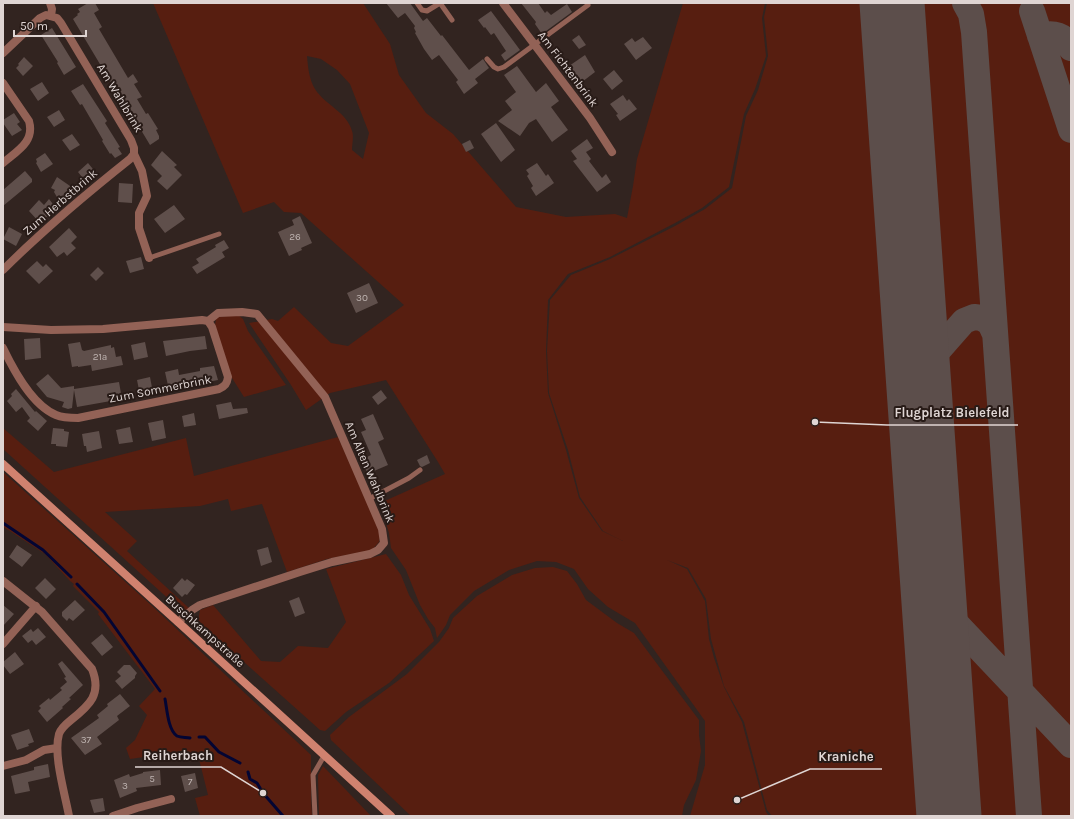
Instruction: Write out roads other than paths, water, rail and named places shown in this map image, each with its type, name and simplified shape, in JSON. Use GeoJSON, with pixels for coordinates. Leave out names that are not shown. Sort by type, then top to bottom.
{"type":"FeatureCollection","features":[{"type":"Feature","properties":{"kind":"main road","name":"Buschkampstraße"},"geometry":{"type":"LineString","coordinates":[[3,464],[391,816]]}},
{"type":"Feature","properties":{"kind":"street"},"geometry":{"type":"LineString","coordinates":[[3,53],[40,18],[46,15],[51,16],[52,9],[50,3]]}},
{"type":"Feature","properties":{"kind":"street","name":"Am Fichtenbrink"},"geometry":{"type":"LineString","coordinates":[[503,3],[590,118],[612,152]]}},
{"type":"Feature","properties":{"kind":"street","name":"Am Wahlbrink"},"geometry":{"type":"LineString","coordinates":[[51,16],[56,18],[61,23],[131,140],[134,148],[134,154],[142,171],[147,196],[139,213],[138,228],[150,258]]}},
{"type":"Feature","properties":{"kind":"street"},"geometry":{"type":"LineString","coordinates":[[3,82],[29,121],[31,127],[28,141],[3,163]]}},
{"type":"Feature","properties":{"kind":"street","name":"Zum Herbstbrink"},"geometry":{"type":"LineString","coordinates":[[3,270],[41,233],[130,160],[134,154]]}},
{"type":"Feature","properties":{"kind":"street","name":"Am Alten Wahlbrink"},"geometry":{"type":"LineString","coordinates":[[178,622],[192,610],[218,599],[332,562],[375,553],[384,543],[384,537],[369,499],[325,397],[257,314],[236,312],[218,313],[208,321]]}},
{"type":"Feature","properties":{"kind":"street"},"geometry":{"type":"LineString","coordinates":[[3,327],[51,330],[103,329],[202,320],[208,321]]}},
{"type":"Feature","properties":{"kind":"street","name":"Zum Sommerbrink"},"geometry":{"type":"LineString","coordinates":[[3,348],[19,378],[38,402],[48,411],[57,416],[78,418],[219,389],[224,386],[228,377],[212,327],[208,321]]}},
{"type":"Feature","properties":{"kind":"street"},"geometry":{"type":"LineString","coordinates":[[3,581],[36,606],[92,669],[96,679],[94,693],[89,705],[61,729],[59,734],[57,748],[70,816]]}},
{"type":"Feature","properties":{"kind":"street"},"geometry":{"type":"LineString","coordinates":[[3,644],[36,606]]}},
{"type":"Feature","properties":{"kind":"street"},"geometry":{"type":"LineString","coordinates":[[3,766],[26,760],[44,750],[57,748]]}},
{"type":"Feature","properties":{"kind":"street"},"geometry":{"type":"LineString","coordinates":[[113,816],[171,799]]}},
{"type":"Feature","properties":{"kind":"lane"},"geometry":{"type":"LineString","coordinates":[[417,3],[422,10],[427,11],[440,3],[452,20]]}},
{"type":"Feature","properties":{"kind":"lane"},"geometry":{"type":"LineString","coordinates":[[487,59],[494,67],[498,69],[504,66],[588,6]]}},
{"type":"Feature","properties":{"kind":"lane"},"geometry":{"type":"LineString","coordinates":[[150,258],[219,234]]}},
{"type":"Feature","properties":{"kind":"lane"},"geometry":{"type":"LineString","coordinates":[[369,499],[409,478],[420,470]]}},
{"type":"Feature","properties":{"kind":"lane"},"geometry":{"type":"LineString","coordinates":[[314,816],[313,775],[324,756]]}},
{"type":"Feature","properties":{"kind":"waterway"},"geometry":{"type":"LineString","coordinates":[[3,523],[43,550],[71,577]]}},
{"type":"Feature","properties":{"kind":"waterway"},"geometry":{"type":"LineString","coordinates":[[77,584],[104,612],[160,691]]}},
{"type":"Feature","properties":{"kind":"waterway"},"geometry":{"type":"LineString","coordinates":[[165,699],[168,719],[174,733],[179,737],[190,738]]}},
{"type":"Feature","properties":{"kind":"waterway"},"geometry":{"type":"LineString","coordinates":[[199,737],[205,737],[219,752],[240,763]]}},
{"type":"Feature","properties":{"kind":"waterway"},"geometry":{"type":"LineString","coordinates":[[248,772],[250,779],[257,783],[263,793],[283,816]]}},
{"type":"Feature","properties":{"kind":"place","name":"Flugplatz Bielefeld"},"geometry":{"type":"Point","coordinates":[815,422]}},
{"type":"Feature","properties":{"kind":"place","name":"Reiherbach"},"geometry":{"type":"Point","coordinates":[263,793]}},
{"type":"Feature","properties":{"kind":"place","name":"Kraniche"},"geometry":{"type":"Point","coordinates":[737,800]}}]}
